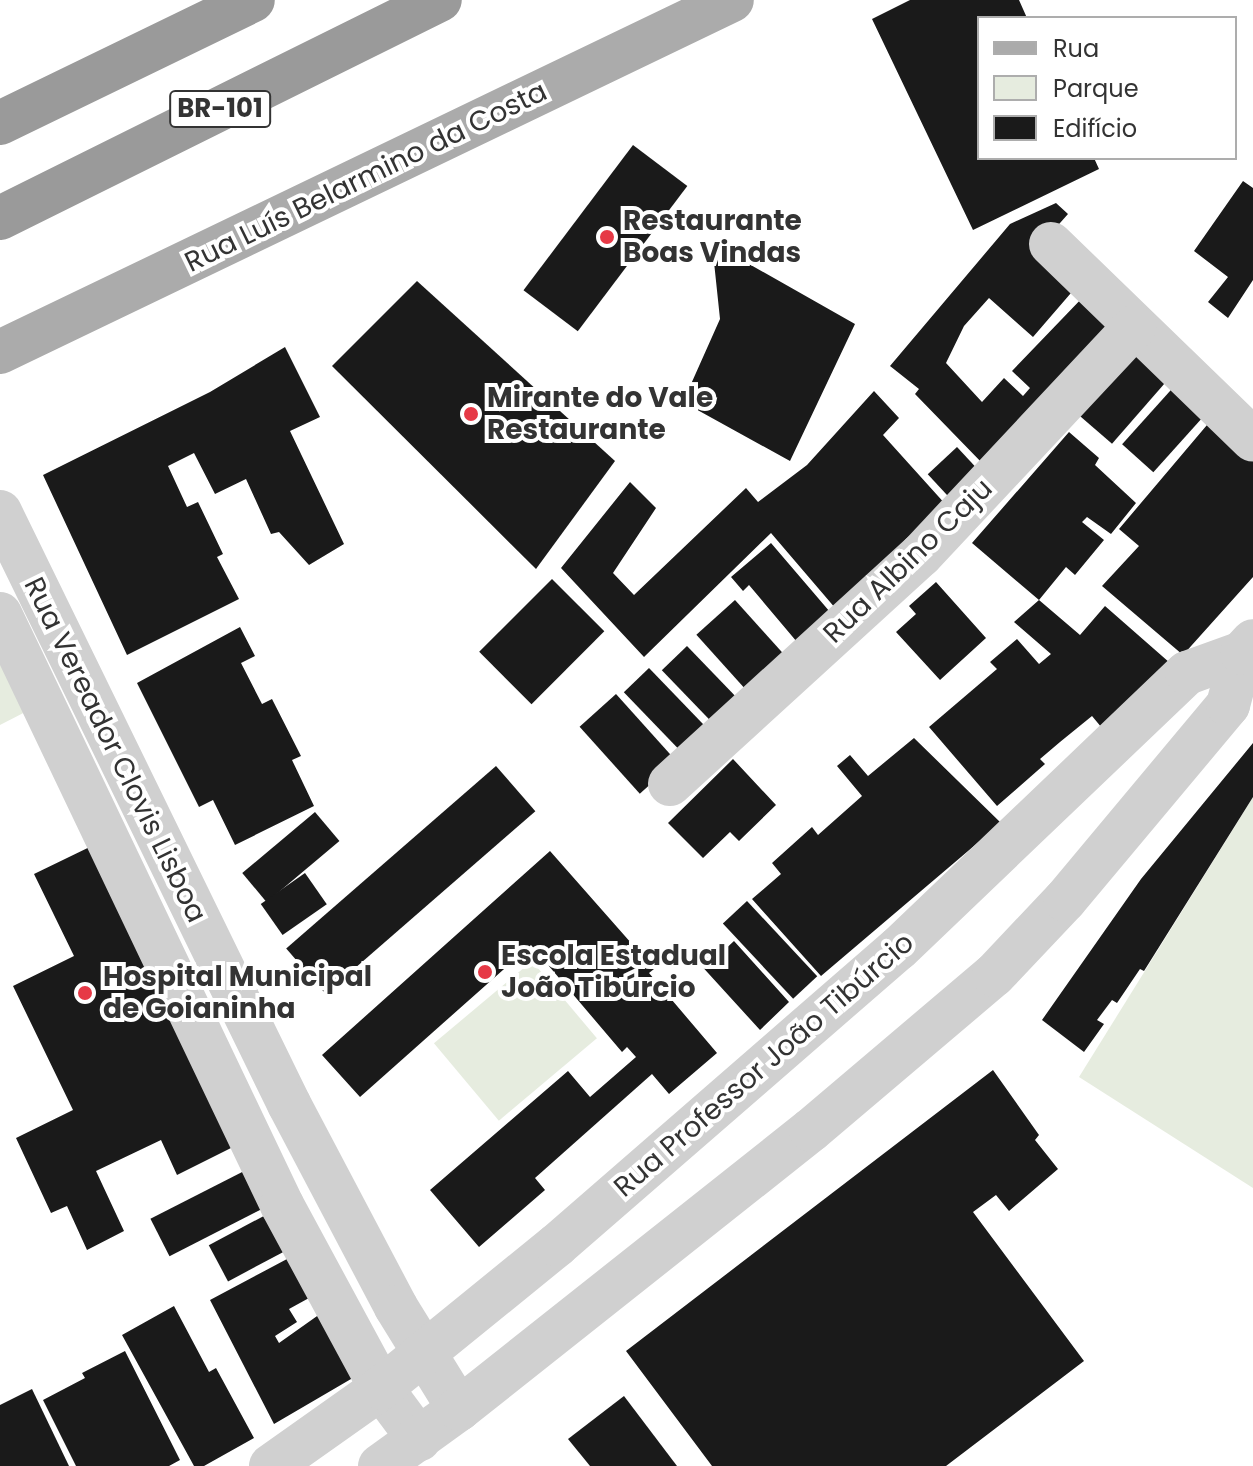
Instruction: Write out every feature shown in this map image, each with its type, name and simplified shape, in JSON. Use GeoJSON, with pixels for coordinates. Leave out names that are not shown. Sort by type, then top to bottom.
{"type":"FeatureCollection","features":[{"type":"Feature","properties":{"kind":"highway","name":"BR-101"},"geometry":{"type":"LineString","coordinates":[[0,123],[253,0]]}},
{"type":"Feature","properties":{"kind":"highway","name":"BR-101"},"geometry":{"type":"LineString","coordinates":[[0,218],[440,0]]}},
{"type":"Feature","properties":{"kind":"main road","name":"Rua Luís Belarmino da Costa"},"geometry":{"type":"LineString","coordinates":[[0,352],[732,0]]}},
{"type":"Feature","properties":{"kind":"street"},"geometry":{"type":"LineString","coordinates":[[1051,244],[1253,440]]}},
{"type":"Feature","properties":{"kind":"street","name":"Rua Albino Caju"},"geometry":{"type":"LineString","coordinates":[[670,784],[921,555],[1135,326]]}},
{"type":"Feature","properties":{"kind":"street","name":"Rua Vereador Clovis Lisboa"},"geometry":{"type":"LineString","coordinates":[[0,512],[242,1011],[368,1256],[459,1409]]}},
{"type":"Feature","properties":{"kind":"street","name":"Rua Vereador Clovis Lisboa"},"geometry":{"type":"LineString","coordinates":[[0,614],[282,1205],[381,1388],[419,1439]]}},
{"type":"Feature","properties":{"kind":"street","name":"Rua Professor João Tibúrcio"},"geometry":{"type":"LineString","coordinates":[[271,1466],[381,1388],[557,1245],[899,948],[1187,673],[1248,647]]}},
{"type":"Feature","properties":{"kind":"street","name":"Rua Professor João Tibúrcio"},"geometry":{"type":"LineString","coordinates":[[380,1466],[459,1409],[811,1130],[994,975],[1093,868],[1228,705],[1248,647]]}},
{"type":"Feature","properties":{"kind":"street"},"geometry":{"type":"LineString","coordinates":[[103,826],[141,805]]}},
{"type":"Feature","properties":{"kind":"street"},"geometry":{"type":"LineString","coordinates":[[198,1032],[242,1011]]}},
{"type":"Feature","properties":{"kind":"green space"},"geometry":{"type":"Polygon","coordinates":[[[0,635],[35,707],[0,725],[0,635]]]}},
{"type":"Feature","properties":{"kind":"green space"},"geometry":{"type":"Polygon","coordinates":[[[1253,797],[1253,1188],[1079,1077],[1253,797]]]}},
{"type":"Feature","properties":{"kind":"green space"},"geometry":{"type":"Polygon","coordinates":[[[532,961],[597,1038],[499,1121],[434,1043],[532,961]]]}},
{"type":"Feature","properties":{"kind":"building"},"geometry":{"type":"Polygon","coordinates":[[[910,0],[1019,0],[1026,16],[977,16],[977,160],[1095,160],[1099,169],[973,230],[872,19],[910,0]]]}},
{"type":"Feature","properties":{"kind":"building"},"geometry":{"type":"Polygon","coordinates":[[[633,145],[687,186],[578,331],[523,290],[633,145]]]}},
{"type":"Feature","properties":{"kind":"building"},"geometry":{"type":"Polygon","coordinates":[[[1243,181],[1253,188],[1253,280],[1228,318],[1208,302],[1228,277],[1194,251],[1243,181]]]}},
{"type":"Feature","properties":{"kind":"building"},"geometry":{"type":"Polygon","coordinates":[[[1056,203],[1068,214],[1036,250],[1077,286],[1033,337],[989,298],[964,326],[946,363],[982,402],[1004,378],[1023,396],[1030,388],[1012,371],[1086,294],[1120,326],[984,465],[915,394],[919,389],[890,366],[1010,224],[1056,203]]]}},
{"type":"Feature","properties":{"kind":"building"},"geometry":{"type":"Polygon","coordinates":[[[712,243],[855,324],[790,461],[683,402],[720,319],[712,243]]]}},
{"type":"Feature","properties":{"kind":"building","name":"Mirante do Vale Restaurante"},"geometry":{"type":"Polygon","coordinates":[[[417,281],[615,461],[536,569],[332,366],[417,281]]]}},
{"type":"Feature","properties":{"kind":"building"},"geometry":{"type":"Polygon","coordinates":[[[1137,345],[1172,375],[1112,444],[1077,414],[1137,345]]]}},
{"type":"Feature","properties":{"kind":"building"},"geometry":{"type":"Polygon","coordinates":[[[285,347],[320,417],[290,431],[344,544],[309,565],[279,532],[271,534],[246,479],[215,494],[194,453],[168,466],[187,507],[198,502],[223,554],[217,557],[239,599],[127,655],[43,475],[210,392],[285,347]]]}},
{"type":"Feature","properties":{"kind":"building"},"geometry":{"type":"Polygon","coordinates":[[[1179,381],[1210,409],[1153,472],[1122,444],[1179,381]]]}},
{"type":"Feature","properties":{"kind":"building"},"geometry":{"type":"Polygon","coordinates":[[[874,391],[899,418],[883,435],[947,506],[836,609],[771,533],[644,657],[561,568],[630,482],[656,508],[613,573],[634,595],[746,488],[758,502],[807,465],[874,391]]]}},
{"type":"Feature","properties":{"kind":"building"},"geometry":{"type":"Polygon","coordinates":[[[1218,412],[1253,447],[1253,577],[1183,655],[1102,586],[1139,546],[1119,529],[1218,412]]]}},
{"type":"Feature","properties":{"kind":"building"},"geometry":{"type":"Polygon","coordinates":[[[1069,432],[1099,458],[1095,465],[1136,503],[1111,534],[1087,517],[1082,522],[1104,540],[1075,575],[1066,567],[1039,600],[972,543],[1069,432]]]}},
{"type":"Feature","properties":{"kind":"building"},"geometry":{"type":"Polygon","coordinates":[[[957,447],[980,471],[950,498],[928,474],[957,447]]]}},
{"type":"Feature","properties":{"kind":"building"},"geometry":{"type":"Polygon","coordinates":[[[771,543],[830,612],[797,642],[749,585],[743,591],[731,577],[771,543]]]}},
{"type":"Feature","properties":{"kind":"building"},"geometry":{"type":"Polygon","coordinates":[[[552,579],[604,631],[531,704],[479,652],[552,579]]]}},
{"type":"Feature","properties":{"kind":"building"},"geometry":{"type":"Polygon","coordinates":[[[936,582],[986,638],[940,680],[896,632],[916,614],[909,606],[936,582]]]}},
{"type":"Feature","properties":{"kind":"building"},"geometry":{"type":"Polygon","coordinates":[[[735,600],[784,654],[745,689],[696,635],[735,600]]]}},
{"type":"Feature","properties":{"kind":"building"},"geometry":{"type":"Polygon","coordinates":[[[1039,600],[1080,635],[1105,606],[1170,663],[1102,728],[1092,716],[1060,742],[1040,759],[1045,764],[997,806],[929,727],[997,669],[990,662],[1017,639],[1039,664],[1051,654],[1014,622],[1039,600]]]}},
{"type":"Feature","properties":{"kind":"building"},"geometry":{"type":"Polygon","coordinates":[[[240,627],[255,656],[241,663],[262,704],[272,699],[301,756],[292,760],[314,806],[235,845],[213,800],[199,807],[137,683],[240,627]]]}},
{"type":"Feature","properties":{"kind":"building"},"geometry":{"type":"Polygon","coordinates":[[[687,646],[740,701],[715,725],[662,670],[687,646]]]}},
{"type":"Feature","properties":{"kind":"building"},"geometry":{"type":"Polygon","coordinates":[[[649,668],[708,729],[683,753],[624,692],[649,668]]]}},
{"type":"Feature","properties":{"kind":"building"},"geometry":{"type":"Polygon","coordinates":[[[616,694],[676,761],[640,794],[580,727],[616,694]]]}},
{"type":"Feature","properties":{"kind":"building"},"geometry":{"type":"Polygon","coordinates":[[[914,738],[1001,823],[821,976],[752,899],[781,874],[772,863],[812,827],[818,835],[862,796],[837,766],[850,755],[868,776],[914,738]]]}},
{"type":"Feature","properties":{"kind":"building"},"geometry":{"type":"Polygon","coordinates":[[[1253,743],[1253,797],[1144,971],[1140,969],[1117,1003],[1112,1000],[1097,1020],[1104,1024],[1084,1052],[1042,1020],[1141,879],[1253,743]]]}},
{"type":"Feature","properties":{"kind":"building"},"geometry":{"type":"Polygon","coordinates":[[[733,759],[776,805],[739,841],[730,832],[703,858],[668,823],[733,759]]]}},
{"type":"Feature","properties":{"kind":"building"},"geometry":{"type":"Polygon","coordinates":[[[496,766],[535,811],[326,994],[286,948],[496,766]]]}},
{"type":"Feature","properties":{"kind":"building"},"geometry":{"type":"Polygon","coordinates":[[[315,812],[339,841],[267,902],[242,873],[315,812]]]}},
{"type":"Feature","properties":{"kind":"building"},"geometry":{"type":"Polygon","coordinates":[[[100,842],[241,1143],[177,1175],[161,1140],[96,1171],[124,1231],[87,1250],[67,1206],[51,1213],[16,1138],[73,1110],[13,986],[74,956],[34,874],[100,842]]]}},
{"type":"Feature","properties":{"kind":"building"},"geometry":{"type":"Polygon","coordinates":[[[550,851],[654,969],[649,973],[717,1053],[669,1094],[652,1074],[535,1178],[545,1190],[479,1247],[430,1190],[568,1071],[590,1097],[636,1057],[627,1047],[622,1052],[531,945],[360,1097],[322,1055],[550,851]]]}},
{"type":"Feature","properties":{"kind":"building"},"geometry":{"type":"Polygon","coordinates":[[[305,873],[327,904],[283,935],[261,904],[305,873]]]}},
{"type":"Feature","properties":{"kind":"building"},"geometry":{"type":"Polygon","coordinates":[[[747,901],[817,976],[793,999],[723,924],[747,901]]]}},
{"type":"Feature","properties":{"kind":"building"},"geometry":{"type":"Polygon","coordinates":[[[734,941],[789,1002],[760,1030],[698,962],[714,947],[720,954],[734,941]]]}},
{"type":"Feature","properties":{"kind":"building"},"geometry":{"type":"Polygon","coordinates":[[[993,1070],[1039,1135],[1035,1140],[1058,1169],[1009,1211],[996,1195],[973,1212],[1084,1361],[946,1466],[712,1466],[626,1351],[993,1070]]]}},
{"type":"Feature","properties":{"kind":"building"},"geometry":{"type":"Polygon","coordinates":[[[252,1167],[271,1204],[169,1256],[150,1219],[252,1167]]]}},
{"type":"Feature","properties":{"kind":"building"},"geometry":{"type":"Polygon","coordinates":[[[275,1210],[294,1246],[228,1281],[209,1245],[275,1210]]]}},
{"type":"Feature","properties":{"kind":"building"},"geometry":{"type":"Polygon","coordinates":[[[287,1259],[309,1298],[289,1309],[297,1322],[275,1336],[279,1343],[327,1309],[363,1372],[274,1424],[210,1300],[287,1259]]]}},
{"type":"Feature","properties":{"kind":"building"},"geometry":{"type":"Polygon","coordinates":[[[174,1306],[209,1372],[216,1368],[254,1438],[204,1466],[194,1466],[122,1335],[174,1306]]]}},
{"type":"Feature","properties":{"kind":"building"},"geometry":{"type":"Polygon","coordinates":[[[125,1351],[180,1460],[169,1466],[76,1466],[43,1400],[85,1378],[82,1373],[125,1351]]]}},
{"type":"Feature","properties":{"kind":"building"},"geometry":{"type":"Polygon","coordinates":[[[32,1389],[69,1466],[0,1466],[0,1405],[32,1389]]]}},
{"type":"Feature","properties":{"kind":"building"},"geometry":{"type":"Polygon","coordinates":[[[624,1396],[677,1466],[590,1466],[568,1439],[624,1396]]]}},
{"type":"Feature","properties":{"kind":"place","name":"Restaurante Boas Vindas"},"geometry":{"type":"Point","coordinates":[607,237]}},
{"type":"Feature","properties":{"kind":"place","name":"Mirante do Vale Restaurante"},"geometry":{"type":"Point","coordinates":[471,414]}},
{"type":"Feature","properties":{"kind":"place","name":"Escola Estadual João Tibúrcio"},"geometry":{"type":"Point","coordinates":[485,972]}},
{"type":"Feature","properties":{"kind":"place","name":"Hospital Municipal de Goianinha"},"geometry":{"type":"Point","coordinates":[85,993]}}]}
